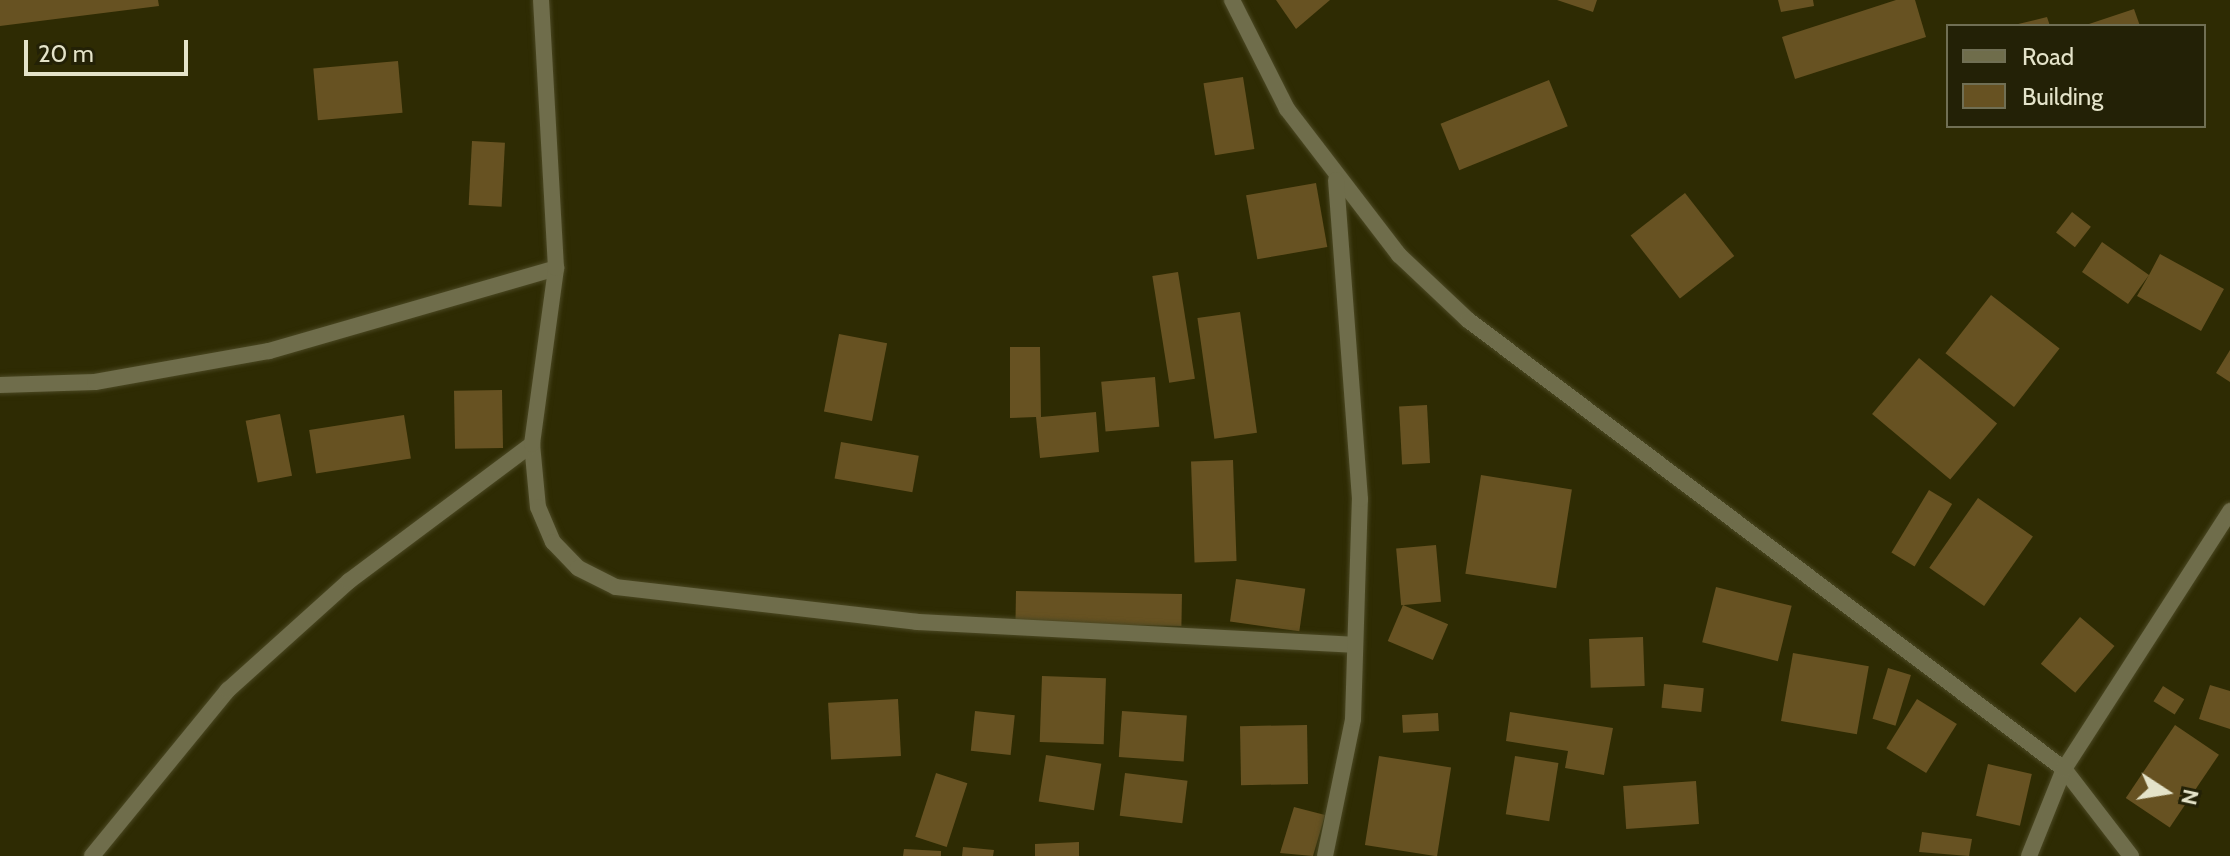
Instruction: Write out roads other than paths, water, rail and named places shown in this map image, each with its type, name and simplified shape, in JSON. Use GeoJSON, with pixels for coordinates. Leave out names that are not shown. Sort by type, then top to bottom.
{"type":"FeatureCollection","features":[{"type":"Feature","properties":{"kind":"street"},"geometry":{"type":"LineString","coordinates":[[541,0],[556,268],[532,444],[538,507],[553,542],[578,568],[616,587],[917,622],[1354,645]]}},
{"type":"Feature","properties":{"kind":"street"},"geometry":{"type":"LineString","coordinates":[[1232,0],[1241,30],[1336,180],[1399,255],[1468,320],[2064,769],[2131,856]]}},
{"type":"Feature","properties":{"kind":"street"},"geometry":{"type":"LineString","coordinates":[[1325,856],[1353,719],[1360,499],[1336,180]]}},
{"type":"Feature","properties":{"kind":"street"},"geometry":{"type":"LineString","coordinates":[[0,385],[95,382],[269,351],[556,268]]}},
{"type":"Feature","properties":{"kind":"street"},"geometry":{"type":"LineString","coordinates":[[92,856],[228,690],[349,581],[532,444]]}},
{"type":"Feature","properties":{"kind":"street"},"geometry":{"type":"LineString","coordinates":[[2029,856],[2064,769],[2230,511]]}}]}
